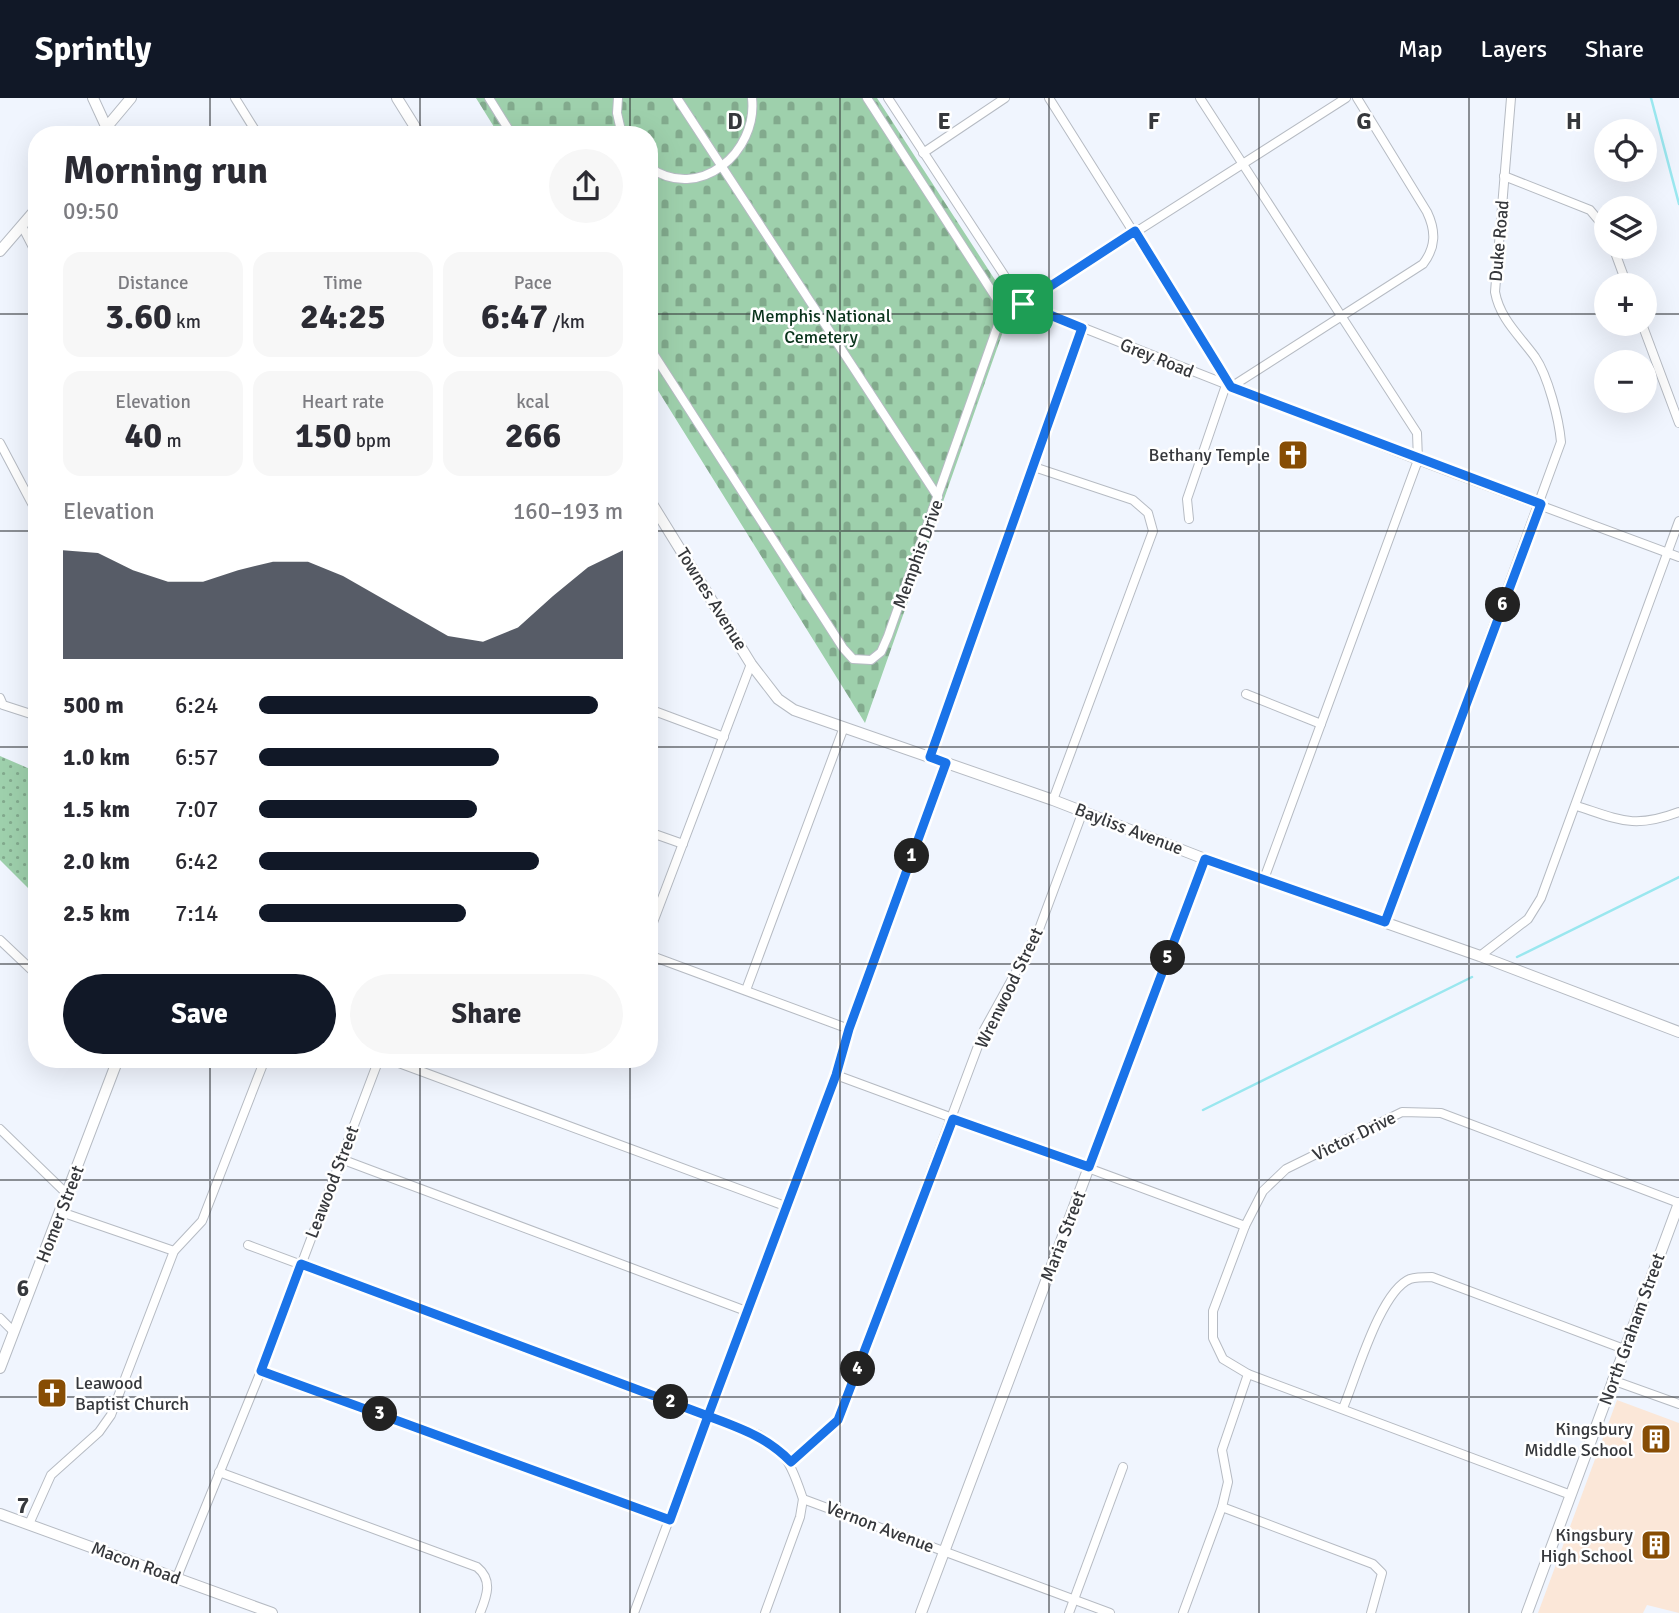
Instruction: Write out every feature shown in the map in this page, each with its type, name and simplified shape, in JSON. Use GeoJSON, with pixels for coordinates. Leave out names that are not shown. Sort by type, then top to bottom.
{"type":"FeatureCollection","features":[{"type":"Feature","properties":{"kind":"street"},"geometry":{"type":"LineString","coordinates":[[93,98],[103,126]]}},
{"type":"Feature","properties":{"kind":"street"},"geometry":{"type":"LineString","coordinates":[[110,126],[131,98]]}},
{"type":"Feature","properties":{"kind":"street"},"geometry":{"type":"LineString","coordinates":[[235,98],[252,126]]}},
{"type":"Feature","properties":{"kind":"street"},"geometry":{"type":"LineString","coordinates":[[397,98],[414,126]]}},
{"type":"Feature","properties":{"kind":"street"},"geometry":{"type":"LineString","coordinates":[[489,98],[506,126]]}},
{"type":"Feature","properties":{"kind":"street"},"geometry":{"type":"LineString","coordinates":[[618,98],[620,126]]}},
{"type":"Feature","properties":{"kind":"street"},"geometry":{"type":"LineString","coordinates":[[677,98],[938,497]]}},
{"type":"Feature","properties":{"kind":"street"},"geometry":{"type":"LineString","coordinates":[[658,170],[677,177],[700,176],[722,167],[738,153],[749,134],[754,113],[752,98]]}},
{"type":"Feature","properties":{"kind":"street","name":"Memphis Drive"},"geometry":{"type":"LineString","coordinates":[[658,361],[853,659],[871,660],[881,652],[938,497],[999,322],[1000,304],[867,98]]}},
{"type":"Feature","properties":{"kind":"street"},"geometry":{"type":"LineString","coordinates":[[888,98],[1023,304],[1346,98]]}},
{"type":"Feature","properties":{"kind":"street"},"geometry":{"type":"LineString","coordinates":[[923,153],[1005,98]]}},
{"type":"Feature","properties":{"kind":"street"},"geometry":{"type":"LineString","coordinates":[[1048,98],[1135,231],[1229,386]]}},
{"type":"Feature","properties":{"kind":"street"},"geometry":{"type":"LineString","coordinates":[[1200,98],[1417,433],[1418,460],[1264,878]]}},
{"type":"Feature","properties":{"kind":"street"},"geometry":{"type":"LineString","coordinates":[[1189,519],[1187,499],[1229,386],[1423,264],[1430,254],[1434,227],[1427,212],[1357,98]]}},
{"type":"Feature","properties":{"kind":"street","name":"Duke Road"},"geometry":{"type":"LineString","coordinates":[[1385,922],[1541,504],[1561,442],[1560,423],[1537,360],[1498,310],[1494,292],[1511,98]]}},
{"type":"Feature","properties":{"kind":"street"},"geometry":{"type":"LineString","coordinates":[[1504,176],[1590,210],[1594,215]]}},
{"type":"Feature","properties":{"kind":"street"},"geometry":{"type":"LineString","coordinates":[[0,251],[28,219]]}},
{"type":"Feature","properties":{"kind":"street"},"geometry":{"type":"LineString","coordinates":[[22,226],[28,238]]}},
{"type":"Feature","properties":{"kind":"street","name":"Grey Road"},"geometry":{"type":"LineString","coordinates":[[1023,304],[1418,460],[1679,557]]}},
{"type":"Feature","properties":{"kind":"street"},"geometry":{"type":"LineString","coordinates":[[930,757],[1082,328]]}},
{"type":"Feature","properties":{"kind":"street"},"geometry":{"type":"LineString","coordinates":[[1646,336],[1679,424]]}},
{"type":"Feature","properties":{"kind":"street"},"geometry":{"type":"LineString","coordinates":[[0,443],[28,496]]}},
{"type":"Feature","properties":{"kind":"street"},"geometry":{"type":"LineString","coordinates":[[1034,467],[1133,500],[1148,513],[1153,531],[1053,800]]}},
{"type":"Feature","properties":{"kind":"street","name":"Townes Avenue"},"geometry":{"type":"LineString","coordinates":[[658,514],[751,664]]}},
{"type":"Feature","properties":{"kind":"street"},"geometry":{"type":"LineString","coordinates":[[1480,956],[1511,934],[1534,908],[1577,806],[1679,521]]}},
{"type":"Feature","properties":{"kind":"street"},"geometry":{"type":"LineString","coordinates":[[658,909],[751,664]]}},
{"type":"Feature","properties":{"kind":"street","name":"Bayliss Avenue"},"geometry":{"type":"LineString","coordinates":[[751,664],[786,705],[1083,811],[1205,859],[1480,956],[1679,1032]]}},
{"type":"Feature","properties":{"kind":"street"},"geometry":{"type":"LineString","coordinates":[[1247,694],[1321,724]]}},
{"type":"Feature","properties":{"kind":"street"},"geometry":{"type":"LineString","coordinates":[[2,701],[28,712]]}},
{"type":"Feature","properties":{"kind":"street"},"geometry":{"type":"LineString","coordinates":[[658,712],[724,737]]}},
{"type":"Feature","properties":{"kind":"street"},"geometry":{"type":"LineString","coordinates":[[746,990],[844,727]]}},
{"type":"Feature","properties":{"kind":"street"},"geometry":{"type":"LineString","coordinates":[[634,1613],[836,1075],[849,1029],[946,763]]}},
{"type":"Feature","properties":{"kind":"street"},"geometry":{"type":"LineString","coordinates":[[1577,806],[1631,823],[1655,821],[1679,812]]}},
{"type":"Feature","properties":{"kind":"street","name":"Wrenwood Street"},"geometry":{"type":"LineString","coordinates":[[791,1462],[838,1420],[953,1119],[984,1030],[1038,932],[1083,811]]}},
{"type":"Feature","properties":{"kind":"street"},"geometry":{"type":"LineString","coordinates":[[658,835],[683,844]]}},
{"type":"Feature","properties":{"kind":"street","name":"Maria Street"},"geometry":{"type":"LineString","coordinates":[[921,1613],[1205,859]]}},
{"type":"Feature","properties":{"kind":"street"},"geometry":{"type":"LineString","coordinates":[[0,940],[28,966]]}},
{"type":"Feature","properties":{"kind":"street"},"geometry":{"type":"LineString","coordinates":[[658,958],[849,1029]]}},
{"type":"Feature","properties":{"kind":"street","name":"Homer Street"},"geometry":{"type":"LineString","coordinates":[[0,1368],[115,1068]]}},
{"type":"Feature","properties":{"kind":"street"},"geometry":{"type":"LineString","coordinates":[[29,1524],[51,1475],[99,1432],[111,1415],[174,1251],[202,1221],[262,1068]]}},
{"type":"Feature","properties":{"kind":"street","name":"Leawood Street"},"geometry":{"type":"LineString","coordinates":[[177,1577],[261,1371],[376,1068]]}},
{"type":"Feature","properties":{"kind":"street"},"geometry":{"type":"LineString","coordinates":[[412,1068],[785,1206]]}},
{"type":"Feature","properties":{"kind":"street"},"geometry":{"type":"LineString","coordinates":[[836,1075],[1245,1226]]}},
{"type":"Feature","properties":{"kind":"street","name":"Victor Drive"},"geometry":{"type":"LineString","coordinates":[[1248,1374],[1223,1359],[1213,1337],[1213,1311],[1245,1226],[1263,1191],[1286,1169],[1402,1112],[1441,1113],[1679,1203]]}},
{"type":"Feature","properties":{"kind":"street"},"geometry":{"type":"LineString","coordinates":[[0,1129],[68,1195]]}},
{"type":"Feature","properties":{"kind":"street"},"geometry":{"type":"LineString","coordinates":[[341,1159],[746,1311]]}},
{"type":"Feature","properties":{"kind":"street","name":"North Graham Street"},"geometry":{"type":"LineString","coordinates":[[1527,1613],[1679,1203]]}},
{"type":"Feature","properties":{"kind":"street"},"geometry":{"type":"LineString","coordinates":[[61,1212],[174,1251]]}},
{"type":"Feature","properties":{"kind":"street"},"geometry":{"type":"LineString","coordinates":[[248,1245],[759,1435],[778,1448],[791,1462]]}},
{"type":"Feature","properties":{"kind":"street"},"geometry":{"type":"LineString","coordinates":[[1343,1408],[1394,1290],[1411,1279],[1432,1277],[1624,1349]]}},
{"type":"Feature","properties":{"kind":"street"},"geometry":{"type":"LineString","coordinates":[[0,1318],[14,1332]]}},
{"type":"Feature","properties":{"kind":"street"},"geometry":{"type":"LineString","coordinates":[[261,1371],[670,1520]]}},
{"type":"Feature","properties":{"kind":"street"},"geometry":{"type":"LineString","coordinates":[[1183,1613],[1222,1507],[1228,1482],[1222,1450],[1248,1374],[1571,1495]]}},
{"type":"Feature","properties":{"kind":"street"},"geometry":{"type":"LineString","coordinates":[[1612,1380],[1679,1404]]}},
{"type":"Feature","properties":{"kind":"street","name":"Vernon Avenue"},"geometry":{"type":"LineString","coordinates":[[791,1462],[803,1499],[1110,1613]]}},
{"type":"Feature","properties":{"kind":"street"},"geometry":{"type":"LineString","coordinates":[[1069,1613],[1123,1467]]}},
{"type":"Feature","properties":{"kind":"street"},"geometry":{"type":"LineString","coordinates":[[219,1472],[473,1564],[486,1576],[488,1589],[480,1613]]}},
{"type":"Feature","properties":{"kind":"street"},"geometry":{"type":"LineString","coordinates":[[765,1613],[800,1517],[803,1499]]}},
{"type":"Feature","properties":{"kind":"street"},"geometry":{"type":"LineString","coordinates":[[1222,1507],[1373,1564],[1382,1573],[1371,1613]]}},
{"type":"Feature","properties":{"kind":"street","name":"Macon Road"},"geometry":{"type":"LineString","coordinates":[[0,1514],[272,1613]]}},
{"type":"Feature","properties":{"kind":"shaded area"},"geometry":{"type":"Polygon","coordinates":[[[1617,1400],[1679,1423],[1679,1613],[1647,1605],[1643,1613],[1538,1613],[1617,1400]]]}},
{"type":"Feature","properties":{"kind":"green space","name":"Memphis National Cemetery"},"geometry":{"type":"Polygon","coordinates":[[[476,98],[877,98],[1012,306],[865,723],[658,390],[658,126],[493,126],[476,98]]]}},
{"type":"Feature","properties":{"kind":"green space"},"geometry":{"type":"Polygon","coordinates":[[[0,756],[28,768],[28,888],[0,860],[0,756]]]}},
{"type":"Feature","properties":{"kind":"waterway"},"geometry":{"type":"LineString","coordinates":[[1651,98],[1679,204]]}},
{"type":"Feature","properties":{"kind":"waterway"},"geometry":{"type":"LineString","coordinates":[[1517,957],[1679,877]]}},
{"type":"Feature","properties":{"kind":"waterway"},"geometry":{"type":"LineString","coordinates":[[1203,1110],[1472,977]]}},
{"type":"Feature","properties":{"kind":"place","name":"Bethany Temple"},"geometry":{"type":"Point","coordinates":[1293,455]}},
{"type":"Feature","properties":{"kind":"place","name":"Leawood Baptist Church"},"geometry":{"type":"Point","coordinates":[52,1393]}},
{"type":"Feature","properties":{"kind":"place","name":"Kingsbury Middle School"},"geometry":{"type":"Point","coordinates":[1656,1439]}},
{"type":"Feature","properties":{"kind":"place","name":"Kingsbury High School"},"geometry":{"type":"Point","coordinates":[1656,1545]}},
{"type":"Feature","properties":{"kind":"route"},"geometry":{"type":"LineString","coordinates":[[1023,304],[1082,328],[930,757],[946,763],[849,1029],[836,1075],[708,1416],[301,1264],[261,1371],[670,1520],[708,1416],[759,1435],[778,1448],[791,1462],[838,1420],[953,1119],[1089,1167],[1205,859],[1385,922],[1541,504],[1418,460],[1231,387],[1135,231],[1023,304]]}}]}
